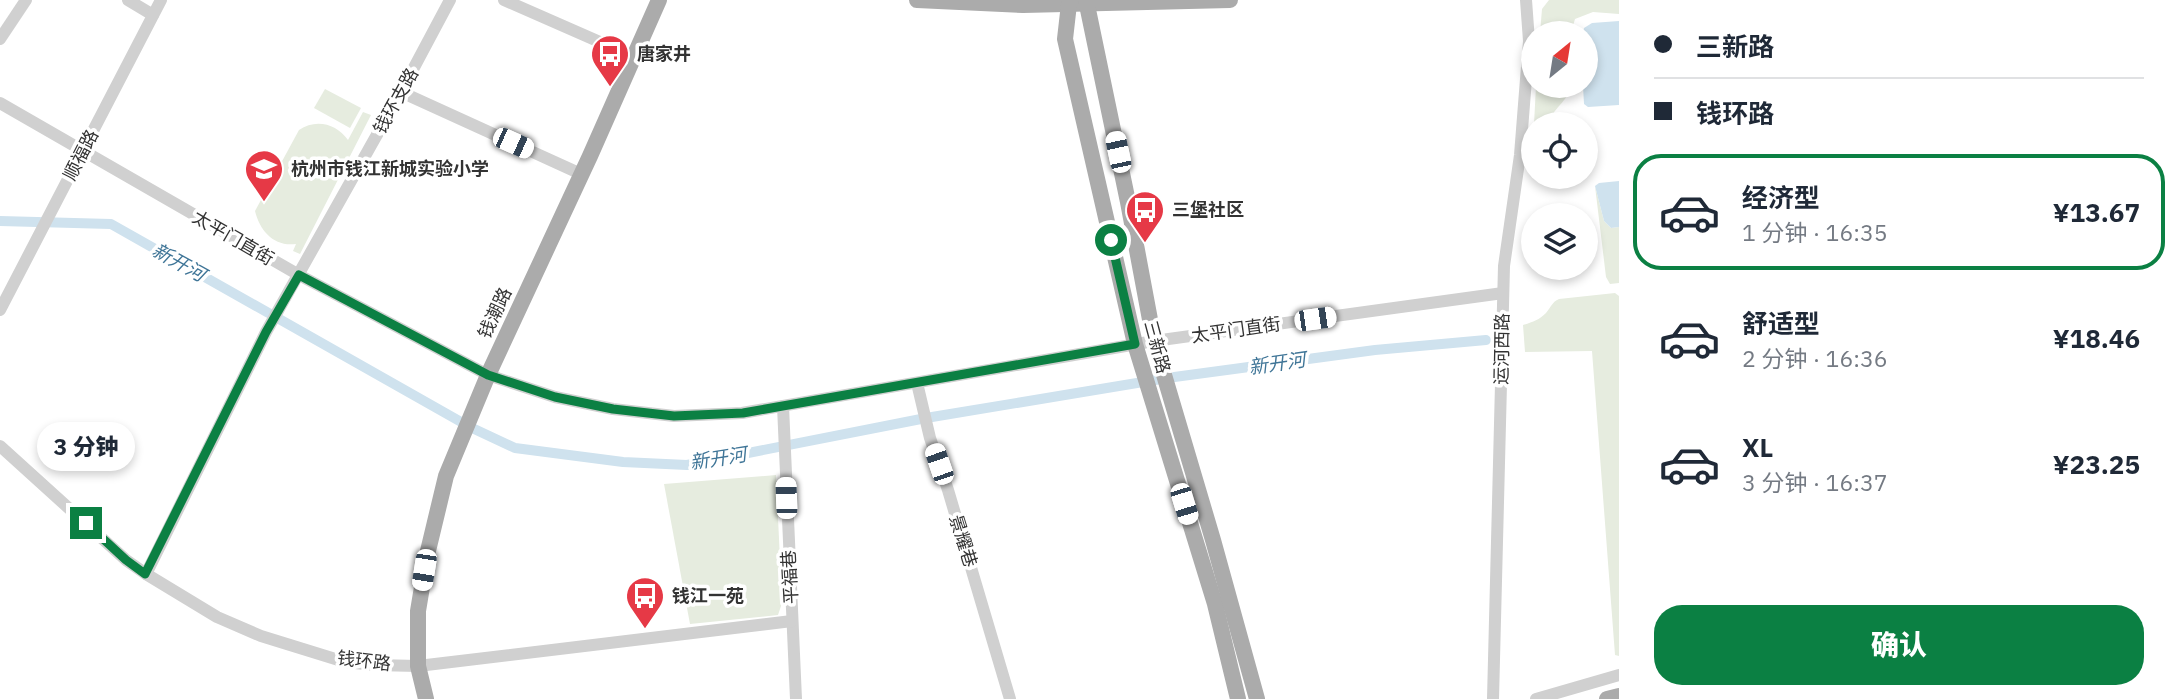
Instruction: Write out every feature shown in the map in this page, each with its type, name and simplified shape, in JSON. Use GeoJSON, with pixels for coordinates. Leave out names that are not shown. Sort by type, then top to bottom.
{"type":"FeatureCollection","features":[{"type":"Feature","properties":{"kind":"main road","name":"钱潮路"},"geometry":{"type":"LineString","coordinates":[[426,699],[418,666],[418,611],[428,551],[446,476],[488,375],[659,0]]}},
{"type":"Feature","properties":{"kind":"main road"},"geometry":{"type":"LineString","coordinates":[[917,0],[1023,5],[1230,0]]}},
{"type":"Feature","properties":{"kind":"main road","name":"三新路"},"geometry":{"type":"LineString","coordinates":[[1078,2],[1128,202],[1154,341],[1257,699]]}},
{"type":"Feature","properties":{"kind":"main road","name":"三新路"},"geometry":{"type":"LineString","coordinates":[[1078,2],[1065,39],[1135,344],[1215,604],[1238,699]]}},
{"type":"Feature","properties":{"kind":"main road"},"geometry":{"type":"LineString","coordinates":[[1607,699],[1619,696]]}},
{"type":"Feature","properties":{"kind":"street"},"geometry":{"type":"LineString","coordinates":[[0,39],[26,0]]}},
{"type":"Feature","properties":{"kind":"street"},"geometry":{"type":"LineString","coordinates":[[128,0],[153,15]]}},
{"type":"Feature","properties":{"kind":"street","name":"顺福路"},"geometry":{"type":"LineString","coordinates":[[0,310],[161,0]]}},
{"type":"Feature","properties":{"kind":"street","name":"钱环支路"},"geometry":{"type":"LineString","coordinates":[[145,574],[266,332],[450,0]]}},
{"type":"Feature","properties":{"kind":"street"},"geometry":{"type":"LineString","coordinates":[[504,0],[634,57]]}},
{"type":"Feature","properties":{"kind":"street","name":"运河西路"},"geometry":{"type":"LineString","coordinates":[[1493,699],[1504,265],[1521,142],[1529,41],[1526,0]]}},
{"type":"Feature","properties":{"kind":"street"},"geometry":{"type":"LineString","coordinates":[[401,92],[581,174]]}},
{"type":"Feature","properties":{"kind":"street","name":"太平门直街"},"geometry":{"type":"LineString","coordinates":[[0,103],[299,275],[488,375],[555,397],[613,409],[674,416],[743,413],[1154,341],[1503,293]]}},
{"type":"Feature","properties":{"kind":"street","name":"景耀巷"},"geometry":{"type":"LineString","coordinates":[[917,383],[930,439],[1010,699]]}},
{"type":"Feature","properties":{"kind":"street","name":"平福巷"},"geometry":{"type":"LineString","coordinates":[[783,406],[796,699]]}},
{"type":"Feature","properties":{"kind":"street","name":"钱环路"},"geometry":{"type":"LineString","coordinates":[[0,446],[145,574],[217,617],[261,636],[345,662],[418,666],[793,621]]}},
{"type":"Feature","properties":{"kind":"street"},"geometry":{"type":"LineString","coordinates":[[1536,699],[1619,675]]}},
{"type":"Feature","properties":{"kind":"shaded area"},"geometry":{"type":"Polygon","coordinates":[[[1549,0],[1619,0],[1619,14],[1593,12],[1574,21],[1541,21],[1542,9],[1549,0]]]}},
{"type":"Feature","properties":{"kind":"shaded area"},"geometry":{"type":"Polygon","coordinates":[[[325,89],[361,108],[350,128],[314,108],[325,89]]]}},
{"type":"Feature","properties":{"kind":"shaded area"},"geometry":{"type":"Polygon","coordinates":[[[1535,98],[1565,98],[1555,112],[1535,112],[1535,98]]]}},
{"type":"Feature","properties":{"kind":"shaded area"},"geometry":{"type":"Polygon","coordinates":[[[363,112],[371,115],[300,254],[293,251],[296,244],[281,243],[264,231],[255,211],[299,130],[312,124],[326,124],[338,130],[348,140],[363,112]]]}},
{"type":"Feature","properties":{"kind":"shaded area"},"geometry":{"type":"Polygon","coordinates":[[[1595,189],[1604,221],[1611,228],[1619,227],[1619,283],[1610,284],[1606,277],[1595,189]]]}},
{"type":"Feature","properties":{"kind":"shaded area"},"geometry":{"type":"Polygon","coordinates":[[[1615,293],[1619,296],[1619,656],[1615,655],[1592,351],[1525,352],[1523,325],[1541,317],[1559,299],[1615,293]]]}},
{"type":"Feature","properties":{"kind":"shaded area"},"geometry":{"type":"Polygon","coordinates":[[[776,475],[782,603],[778,615],[690,624],[664,484],[776,475]]]}},
{"type":"Feature","properties":{"kind":"water"},"geometry":{"type":"Polygon","coordinates":[[[1619,21],[1619,105],[1588,107],[1584,104],[1584,98],[1598,98],[1598,23],[1619,21]]]}},
{"type":"Feature","properties":{"kind":"water"},"geometry":{"type":"Polygon","coordinates":[[[1619,181],[1619,227],[1611,228],[1604,221],[1596,189],[1599,183],[1619,181]]]}},
{"type":"Feature","properties":{"kind":"waterway","name":"新开河"},"geometry":{"type":"LineString","coordinates":[[0,221],[111,224],[470,427],[515,448],[623,462],[687,465],[926,418],[1167,378],[1375,350],[1486,340]]}},
{"type":"Feature","properties":{"kind":"place","name":"唐家井"},"geometry":{"type":"Point","coordinates":[610,88]}},
{"type":"Feature","properties":{"kind":"place","name":"杭州市钱江新城实验小学"},"geometry":{"type":"Point","coordinates":[264,203]}},
{"type":"Feature","properties":{"kind":"place","name":"三堡社区"},"geometry":{"type":"Point","coordinates":[1145,244]}},
{"type":"Feature","properties":{"kind":"place","name":"钱江一苑"},"geometry":{"type":"Point","coordinates":[645,630]}},
{"type":"Feature","properties":{"kind":"route"},"geometry":{"type":"LineString","coordinates":[[86,523],[145,574],[266,332],[299,275],[488,375],[555,397],[613,409],[674,416],[743,413],[1135,344],[1111,240]]}}]}
